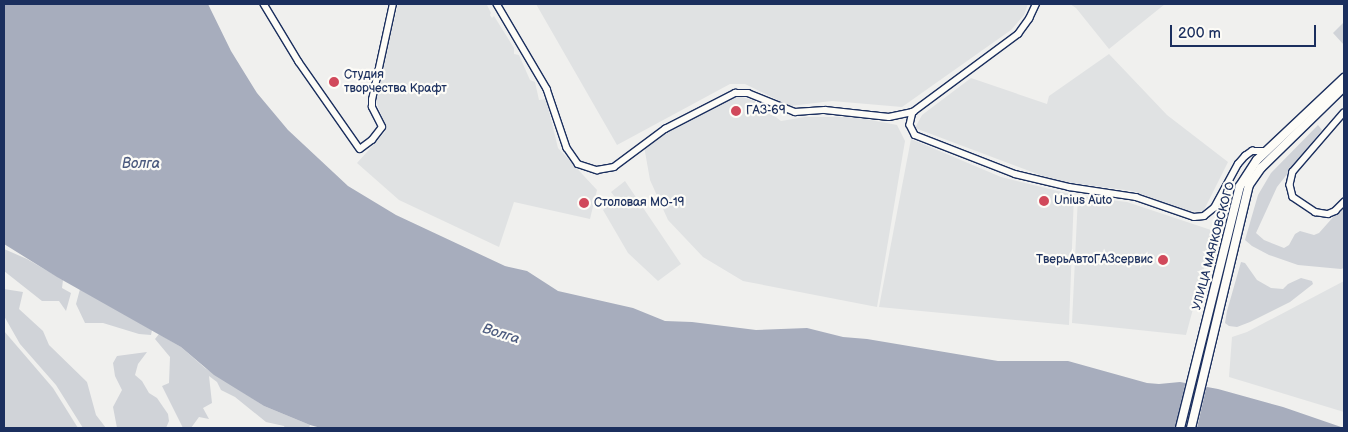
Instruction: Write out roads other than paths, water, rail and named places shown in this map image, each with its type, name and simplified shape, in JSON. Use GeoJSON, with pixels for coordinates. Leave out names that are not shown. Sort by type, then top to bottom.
{"type":"FeatureCollection","features":[{"type":"Feature","properties":{"kind":"main road","name":"УЛИЦА МАЯКОВСКОГО"},"geometry":{"type":"LineString","coordinates":[[1180,428],[1238,190],[1249,170],[1344,78]]}},
{"type":"Feature","properties":{"kind":"main road","name":"УЛИЦА МАЯКОВСКОГО"},"geometry":{"type":"LineString","coordinates":[[1191,428],[1247,192],[1252,179],[1260,168],[1344,87]]}},
{"type":"Feature","properties":{"kind":"street"},"geometry":{"type":"LineString","coordinates":[[264,4],[299,62],[360,149],[372,140],[382,127],[372,107],[372,100],[393,4]]}},
{"type":"Feature","properties":{"kind":"street"},"geometry":{"type":"LineString","coordinates":[[497,4],[540,75],[563,141],[576,162],[586,168],[603,170],[614,167],[665,129],[720,99],[738,92],[751,94],[795,112],[826,110],[889,117],[913,112],[1018,34],[1029,20],[1036,4]]}},
{"type":"Feature","properties":{"kind":"street"},"geometry":{"type":"LineString","coordinates":[[913,112],[910,125],[915,135],[1014,174],[1069,187],[1121,193],[1148,200],[1194,217],[1204,216],[1214,208],[1238,164],[1245,156],[1252,151],[1267,151]]}},
{"type":"Feature","properties":{"kind":"street"},"geometry":{"type":"LineString","coordinates":[[1344,113],[1293,172],[1290,179],[1291,192],[1294,197],[1315,212],[1328,214],[1335,212],[1344,202]]}},
{"type":"Feature","properties":{"kind":"water","name":"Волга"},"geometry":{"type":"Polygon","coordinates":[[[4,4],[208,4],[231,51],[257,93],[288,130],[348,186],[396,215],[505,266],[527,271],[558,291],[633,308],[665,321],[692,322],[756,330],[807,328],[843,337],[867,339],[998,361],[1068,361],[1147,383],[1180,382],[1218,389],[1283,407],[1344,428],[321,428],[310,425],[264,406],[214,375],[181,347],[57,277],[4,244],[4,4]]]}},
{"type":"Feature","properties":{"kind":"place","name":"Студия творчества Крафт"},"geometry":{"type":"Point","coordinates":[334,82]}},
{"type":"Feature","properties":{"kind":"place","name":"ГАЗ-69"},"geometry":{"type":"Point","coordinates":[736,111]}},
{"type":"Feature","properties":{"kind":"place","name":"Unius Auto"},"geometry":{"type":"Point","coordinates":[1044,201]}},
{"type":"Feature","properties":{"kind":"place","name":"Столовая МО-19"},"geometry":{"type":"Point","coordinates":[584,203]}},
{"type":"Feature","properties":{"kind":"place","name":"ТверьАвтоГАЗсервис"},"geometry":{"type":"Point","coordinates":[1163,260]}}]}
